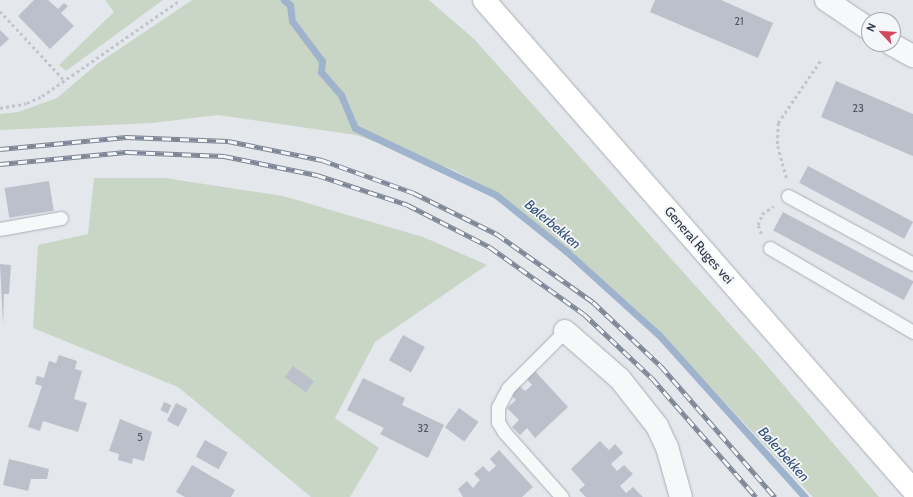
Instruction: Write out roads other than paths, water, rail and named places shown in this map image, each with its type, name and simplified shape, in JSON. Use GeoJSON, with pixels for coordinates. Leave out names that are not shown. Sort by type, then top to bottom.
{"type":"FeatureCollection","features":[{"type":"Feature","properties":{"kind":"main road","name":"General Ruges vei"},"geometry":{"type":"LineString","coordinates":[[484,0],[913,490]]}},
{"type":"Feature","properties":{"kind":"street"},"geometry":{"type":"LineString","coordinates":[[826,0],[861,24]]}},
{"type":"Feature","properties":{"kind":"street"},"geometry":{"type":"LineString","coordinates":[[901,49],[913,56]]}},
{"type":"Feature","properties":{"kind":"street"},"geometry":{"type":"LineString","coordinates":[[565,331],[620,379],[657,426],[667,447],[681,497]]}},
{"type":"Feature","properties":{"kind":"lane"},"geometry":{"type":"LineString","coordinates":[[788,196],[913,264]]}},
{"type":"Feature","properties":{"kind":"lane"},"geometry":{"type":"LineString","coordinates":[[0,229],[61,218]]}},
{"type":"Feature","properties":{"kind":"lane"},"geometry":{"type":"LineString","coordinates":[[770,248],[913,332]]}},
{"type":"Feature","properties":{"kind":"lane"},"geometry":{"type":"LineString","coordinates":[[562,497],[504,432],[498,422],[498,407],[508,388],[565,331]]}},
{"type":"Feature","properties":{"kind":"waterway","name":"Bølerbekken"},"geometry":{"type":"LineString","coordinates":[[284,0],[290,5],[292,21],[322,61],[321,72],[341,95],[355,128],[496,195],[566,251],[659,335],[805,497]]}},
{"type":"Feature","properties":{"kind":"railway"},"geometry":{"type":"LineString","coordinates":[[0,149],[126,137],[228,141],[322,160],[414,193],[497,234],[593,302],[661,366],[775,497]]}},
{"type":"Feature","properties":{"kind":"railway"},"geometry":{"type":"LineString","coordinates":[[0,164],[128,152],[224,156],[317,175],[408,205],[490,247],[584,314],[652,378],[756,497]]}}]}
